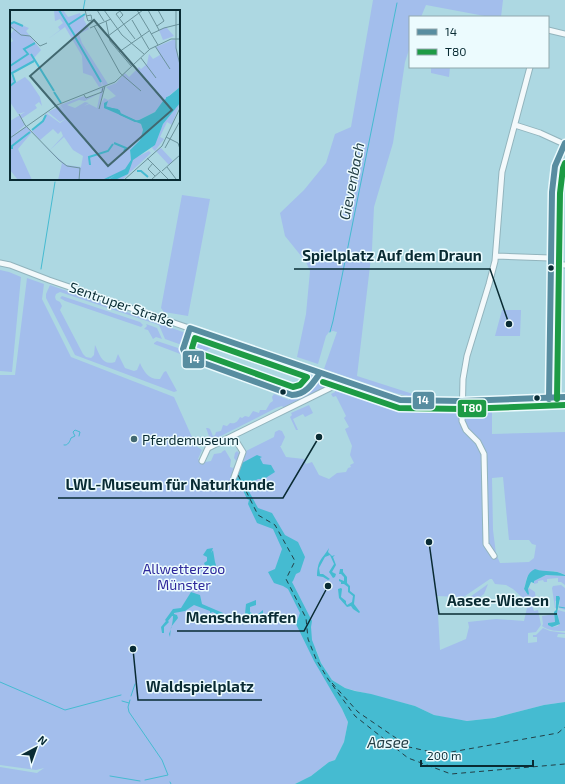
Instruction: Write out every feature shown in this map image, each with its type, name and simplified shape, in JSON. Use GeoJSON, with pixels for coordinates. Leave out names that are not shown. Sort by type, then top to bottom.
{"type":"FeatureCollection","features":[{"type":"Feature","properties":{"kind":"street"},"geometry":{"type":"LineString","coordinates":[[549,30],[565,34]]}},
{"type":"Feature","properties":{"kind":"street"},"geometry":{"type":"LineString","coordinates":[[494,556],[486,544],[484,454],[478,442],[463,426],[461,416],[463,379],[467,356],[496,256],[502,172],[530,68]]}},
{"type":"Feature","properties":{"kind":"street"},"geometry":{"type":"LineString","coordinates":[[514,125],[540,133],[564,144],[555,166],[553,182],[549,399]]}},
{"type":"Feature","properties":{"kind":"street"},"geometry":{"type":"LineString","coordinates":[[496,256],[551,261],[565,266]]}},
{"type":"Feature","properties":{"kind":"street","name":"Sentruper Straße"},"geometry":{"type":"LineString","coordinates":[[0,263],[10,265],[49,280],[400,400],[462,401],[549,399],[565,397]]}},
{"type":"Feature","properties":{"kind":"street"},"geometry":{"type":"LineString","coordinates":[[202,461],[208,448],[330,388],[334,378]]}},
{"type":"Feature","properties":{"kind":"street"},"geometry":{"type":"LineString","coordinates":[[233,436],[243,452],[234,477]]}},
{"type":"Feature","properties":{"kind":"green space"},"geometry":{"type":"Polygon","coordinates":[[[373,0],[503,0],[501,16],[485,16],[426,5],[421,16],[409,16],[409,50],[405,62],[393,143],[374,207],[372,249],[357,376],[413,394],[438,397],[408,396],[395,393],[324,369],[337,332],[329,332],[326,336],[318,364],[297,357],[306,314],[310,271],[306,262],[285,236],[280,213],[304,190],[326,163],[335,134],[351,127],[373,0]]]}},
{"type":"Feature","properties":{"kind":"green space"},"geometry":{"type":"Polygon","coordinates":[[[431,68],[450,68],[449,77],[431,73],[431,68]]]}},
{"type":"Feature","properties":{"kind":"green space"},"geometry":{"type":"Polygon","coordinates":[[[182,195],[210,199],[188,316],[164,312],[161,308],[182,195]]]}},
{"type":"Feature","properties":{"kind":"green space"},"geometry":{"type":"Polygon","coordinates":[[[0,270],[21,277],[12,372],[0,371],[0,270]]]}},
{"type":"Feature","properties":{"kind":"green space","name":"Allwetterzoo Münster"},"geometry":{"type":"Polygon","coordinates":[[[27,278],[44,284],[42,299],[71,357],[174,397],[196,446],[202,450],[198,459],[205,462],[211,461],[214,454],[221,453],[225,450],[231,460],[230,467],[233,468],[237,462],[234,458],[237,451],[240,454],[274,437],[275,432],[279,430],[282,431],[285,437],[280,446],[286,457],[304,459],[306,464],[312,462],[319,475],[329,479],[337,473],[346,472],[348,468],[351,467],[350,465],[354,463],[350,455],[352,446],[345,429],[349,427],[344,418],[346,416],[336,396],[333,397],[331,394],[335,392],[336,384],[386,403],[404,407],[492,408],[492,434],[565,432],[565,575],[553,571],[538,570],[527,577],[524,589],[526,592],[529,588],[535,592],[536,600],[531,601],[536,604],[538,608],[535,605],[532,606],[534,611],[538,610],[541,625],[536,632],[528,633],[528,643],[537,642],[537,637],[533,637],[533,635],[536,635],[543,628],[550,631],[565,633],[558,634],[557,637],[565,638],[565,702],[544,705],[493,718],[467,721],[452,719],[434,715],[415,706],[345,688],[332,680],[321,663],[316,649],[310,652],[348,722],[344,742],[335,760],[329,762],[311,776],[295,784],[0,784],[0,767],[37,773],[44,768],[36,770],[0,765],[0,375],[15,375],[27,278]],[[503,477],[492,478],[493,530],[496,554],[500,563],[529,562],[534,558],[536,545],[532,544],[529,540],[509,540],[503,477]],[[492,579],[465,596],[437,596],[440,650],[466,639],[469,627],[468,622],[496,619],[524,621],[527,608],[526,601],[513,589],[506,585],[495,584],[492,579]]]}},
{"type":"Feature","properties":{"kind":"green space"},"geometry":{"type":"Polygon","coordinates":[[[50,285],[186,334],[184,341],[179,344],[165,339],[159,325],[60,292],[56,294],[55,297],[56,300],[60,302],[62,306],[60,310],[86,357],[91,358],[94,355],[95,345],[104,361],[111,363],[115,362],[118,354],[125,368],[134,371],[137,370],[140,363],[150,377],[156,379],[160,379],[166,371],[177,391],[174,392],[75,355],[46,298],[50,285]]]}},
{"type":"Feature","properties":{"kind":"green space"},"geometry":{"type":"Polygon","coordinates":[[[62,296],[140,322],[143,325],[141,327],[65,301],[60,298],[62,296]]]}},
{"type":"Feature","properties":{"kind":"green space"},"geometry":{"type":"Polygon","coordinates":[[[502,310],[521,310],[520,336],[495,336],[502,310]]]}},
{"type":"Feature","properties":{"kind":"green space"},"geometry":{"type":"Polygon","coordinates":[[[146,324],[157,328],[162,339],[156,337],[153,339],[148,330],[144,329],[147,326],[146,324]]]}},
{"type":"Feature","properties":{"kind":"green space"},"geometry":{"type":"Polygon","coordinates":[[[196,336],[244,354],[316,377],[306,389],[306,381],[302,376],[214,346],[207,350],[198,351],[193,344],[197,344],[197,340],[194,340],[196,336]]]}},
{"type":"Feature","properties":{"kind":"green space"},"geometry":{"type":"Polygon","coordinates":[[[157,341],[181,349],[183,355],[154,344],[157,341]]]}},
{"type":"Feature","properties":{"kind":"green space"},"geometry":{"type":"Polygon","coordinates":[[[185,351],[221,363],[222,366],[220,368],[191,358],[185,351]]]}},
{"type":"Feature","properties":{"kind":"green space"},"geometry":{"type":"Polygon","coordinates":[[[225,364],[269,379],[270,382],[267,384],[223,369],[225,364]]]}},
{"type":"Feature","properties":{"kind":"green space"},"geometry":{"type":"Polygon","coordinates":[[[318,378],[331,383],[329,386],[284,408],[282,406],[276,408],[201,446],[198,441],[209,436],[206,428],[210,429],[213,436],[216,432],[221,431],[223,425],[227,426],[230,423],[235,423],[240,417],[249,417],[253,411],[259,413],[260,410],[266,410],[273,401],[272,397],[274,394],[289,400],[291,396],[300,396],[310,388],[318,378]]]}},
{"type":"Feature","properties":{"kind":"green space"},"geometry":{"type":"Polygon","coordinates":[[[309,405],[313,413],[305,417],[303,414],[293,419],[298,430],[296,430],[290,417],[292,415],[291,413],[309,405]]]}},
{"type":"Feature","properties":{"kind":"green space"},"geometry":{"type":"Polygon","coordinates":[[[546,575],[565,576],[565,585],[558,582],[558,578],[547,579],[547,582],[544,582],[543,580],[538,581],[538,583],[534,584],[534,581],[546,575]]]}},
{"type":"Feature","properties":{"kind":"green space"},"geometry":{"type":"Polygon","coordinates":[[[488,584],[484,594],[473,601],[463,602],[488,584]]]}},
{"type":"Feature","properties":{"kind":"green space"},"geometry":{"type":"Polygon","coordinates":[[[561,585],[565,588],[565,610],[559,608],[560,600],[555,601],[555,608],[552,588],[553,586],[561,585]]]}},
{"type":"Feature","properties":{"kind":"green space"},"geometry":{"type":"Polygon","coordinates":[[[558,610],[565,612],[565,631],[550,630],[542,626],[542,616],[554,614],[555,622],[548,623],[552,627],[558,626],[560,623],[557,613],[558,610]]]}},
{"type":"Feature","properties":{"kind":"water","name":"Aasee"},"geometry":{"type":"Polygon","coordinates":[[[257,455],[262,457],[260,458],[263,464],[271,465],[275,472],[264,479],[258,479],[246,486],[258,508],[272,513],[285,535],[298,542],[305,557],[300,572],[296,574],[292,582],[312,621],[312,640],[321,663],[332,680],[345,688],[415,706],[434,715],[467,721],[494,718],[544,705],[565,702],[565,784],[295,784],[311,776],[329,762],[335,760],[344,742],[348,722],[314,661],[296,624],[300,613],[288,589],[274,583],[268,572],[275,569],[282,549],[273,529],[257,523],[248,504],[249,500],[236,480],[242,463],[257,455]]]}},
{"type":"Feature","properties":{"kind":"water"},"geometry":{"type":"Polygon","coordinates":[[[213,548],[211,553],[213,550],[216,565],[214,571],[212,571],[205,566],[204,563],[207,561],[207,557],[203,555],[207,549],[213,548]]]}},
{"type":"Feature","properties":{"kind":"water"},"geometry":{"type":"Polygon","coordinates":[[[329,548],[328,552],[332,556],[335,555],[333,557],[336,565],[332,572],[336,574],[335,577],[333,578],[329,572],[334,564],[330,555],[325,557],[319,568],[320,574],[323,574],[330,579],[328,580],[317,576],[317,570],[320,560],[329,548]]]}},
{"type":"Feature","properties":{"kind":"water"},"geometry":{"type":"Polygon","coordinates":[[[340,569],[343,569],[343,572],[347,577],[347,583],[350,586],[350,591],[355,595],[354,604],[360,612],[359,613],[351,606],[347,607],[339,598],[338,589],[341,588],[341,597],[346,601],[347,605],[352,602],[353,596],[348,592],[348,587],[341,584],[339,581],[339,579],[344,581],[344,577],[339,574],[340,569]]]}},
{"type":"Feature","properties":{"kind":"water"},"geometry":{"type":"Polygon","coordinates":[[[535,569],[557,572],[565,576],[546,575],[534,581],[534,583],[531,582],[528,589],[528,595],[524,589],[528,575],[535,569]]]}},
{"type":"Feature","properties":{"kind":"water"},"geometry":{"type":"Polygon","coordinates":[[[191,592],[200,595],[202,604],[223,613],[223,615],[219,616],[213,612],[210,613],[210,611],[194,605],[185,611],[174,613],[178,618],[172,626],[173,616],[164,627],[164,633],[162,633],[161,627],[166,621],[165,620],[173,609],[181,608],[191,592]]]}},
{"type":"Feature","properties":{"kind":"water"},"geometry":{"type":"Polygon","coordinates":[[[556,596],[559,596],[560,598],[557,613],[560,624],[552,627],[548,625],[548,623],[555,622],[554,612],[556,610],[556,596]]]}},
{"type":"Feature","properties":{"kind":"water"},"geometry":{"type":"Polygon","coordinates":[[[256,600],[256,605],[250,607],[250,612],[256,616],[263,610],[263,618],[256,622],[245,614],[246,604],[256,600]]]}},
{"type":"Feature","properties":{"kind":"waterway"},"geometry":{"type":"LineString","coordinates":[[83,10],[85,0]]}},
{"type":"Feature","properties":{"kind":"waterway","name":"Gievenbach"},"geometry":{"type":"LineString","coordinates":[[330,332],[397,3]]}},
{"type":"Feature","properties":{"kind":"waterway"},"geometry":{"type":"LineString","coordinates":[[41,269],[55,182]]}},
{"type":"Feature","properties":{"kind":"waterway"},"geometry":{"type":"LineString","coordinates":[[64,445],[68,444],[71,438],[75,436],[73,432],[75,430],[80,432],[79,436]]}},
{"type":"Feature","properties":{"kind":"waterway"},"geometry":{"type":"LineString","coordinates":[[559,607],[565,608]]}},
{"type":"Feature","properties":{"kind":"waterway"},"geometry":{"type":"LineString","coordinates":[[0,682],[65,710],[121,695]]}},
{"type":"Feature","properties":{"kind":"waterway"},"geometry":{"type":"LineString","coordinates":[[131,696],[135,684]]}},
{"type":"Feature","properties":{"kind":"waterway"},"geometry":{"type":"LineString","coordinates":[[130,700],[128,707],[129,712],[162,760],[168,775],[145,780]]}},
{"type":"Feature","properties":{"kind":"waterway"},"geometry":{"type":"LineString","coordinates":[[122,701],[129,703]]}},
{"type":"Feature","properties":{"kind":"waterway"},"geometry":{"type":"LineString","coordinates":[[110,776],[140,781]]}},
{"type":"Feature","properties":{"kind":"ferry route"},"geometry":{"type":"LineString","coordinates":[[238,475],[258,515],[275,525],[295,561],[286,579],[306,618],[308,639],[316,659],[328,679],[355,716],[408,758],[451,774],[565,764]]}},
{"type":"Feature","properties":{"kind":"ferry route"},"geometry":{"type":"LineString","coordinates":[[332,683],[358,712],[409,747],[440,754],[558,733],[565,727]]}},
{"type":"Feature","properties":{"kind":"transit line","name":"14"},"geometry":{"type":"LineString","coordinates":[[549,399],[552,192],[555,166],[565,143]]}},
{"type":"Feature","properties":{"kind":"transit line","name":"T80"},"geometry":{"type":"LineString","coordinates":[[557,399],[560,193],[565,163]]}},
{"type":"Feature","properties":{"kind":"transit line","name":"14"},"geometry":{"type":"LineString","coordinates":[[320,373],[305,391],[292,395],[187,357],[183,349],[190,328],[400,400],[462,401],[565,397]]}},
{"type":"Feature","properties":{"kind":"transit line","name":"T80"},"geometry":{"type":"LineString","coordinates":[[195,338],[307,377],[300,385],[293,387],[193,351],[192,348],[195,338]]}},
{"type":"Feature","properties":{"kind":"transit line","name":"T80"},"geometry":{"type":"LineString","coordinates":[[323,382],[399,408],[462,409],[565,405]]}},
{"type":"Feature","properties":{"kind":"place","name":"Spielplatz Auf dem Draun"},"geometry":{"type":"Point","coordinates":[509,324]}},
{"type":"Feature","properties":{"kind":"place","name":"LWL-Museum für Naturkunde"},"geometry":{"type":"Point","coordinates":[319,437]}},
{"type":"Feature","properties":{"kind":"place","name":"Pferdemuseum"},"geometry":{"type":"Point","coordinates":[134,439]}},
{"type":"Feature","properties":{"kind":"place","name":"Aasee-Wiesen"},"geometry":{"type":"Point","coordinates":[429,542]}},
{"type":"Feature","properties":{"kind":"place","name":"Menschenaffen"},"geometry":{"type":"Point","coordinates":[328,586]}},
{"type":"Feature","properties":{"kind":"place","name":"Waldspielplatz"},"geometry":{"type":"Point","coordinates":[133,649]}}]}
